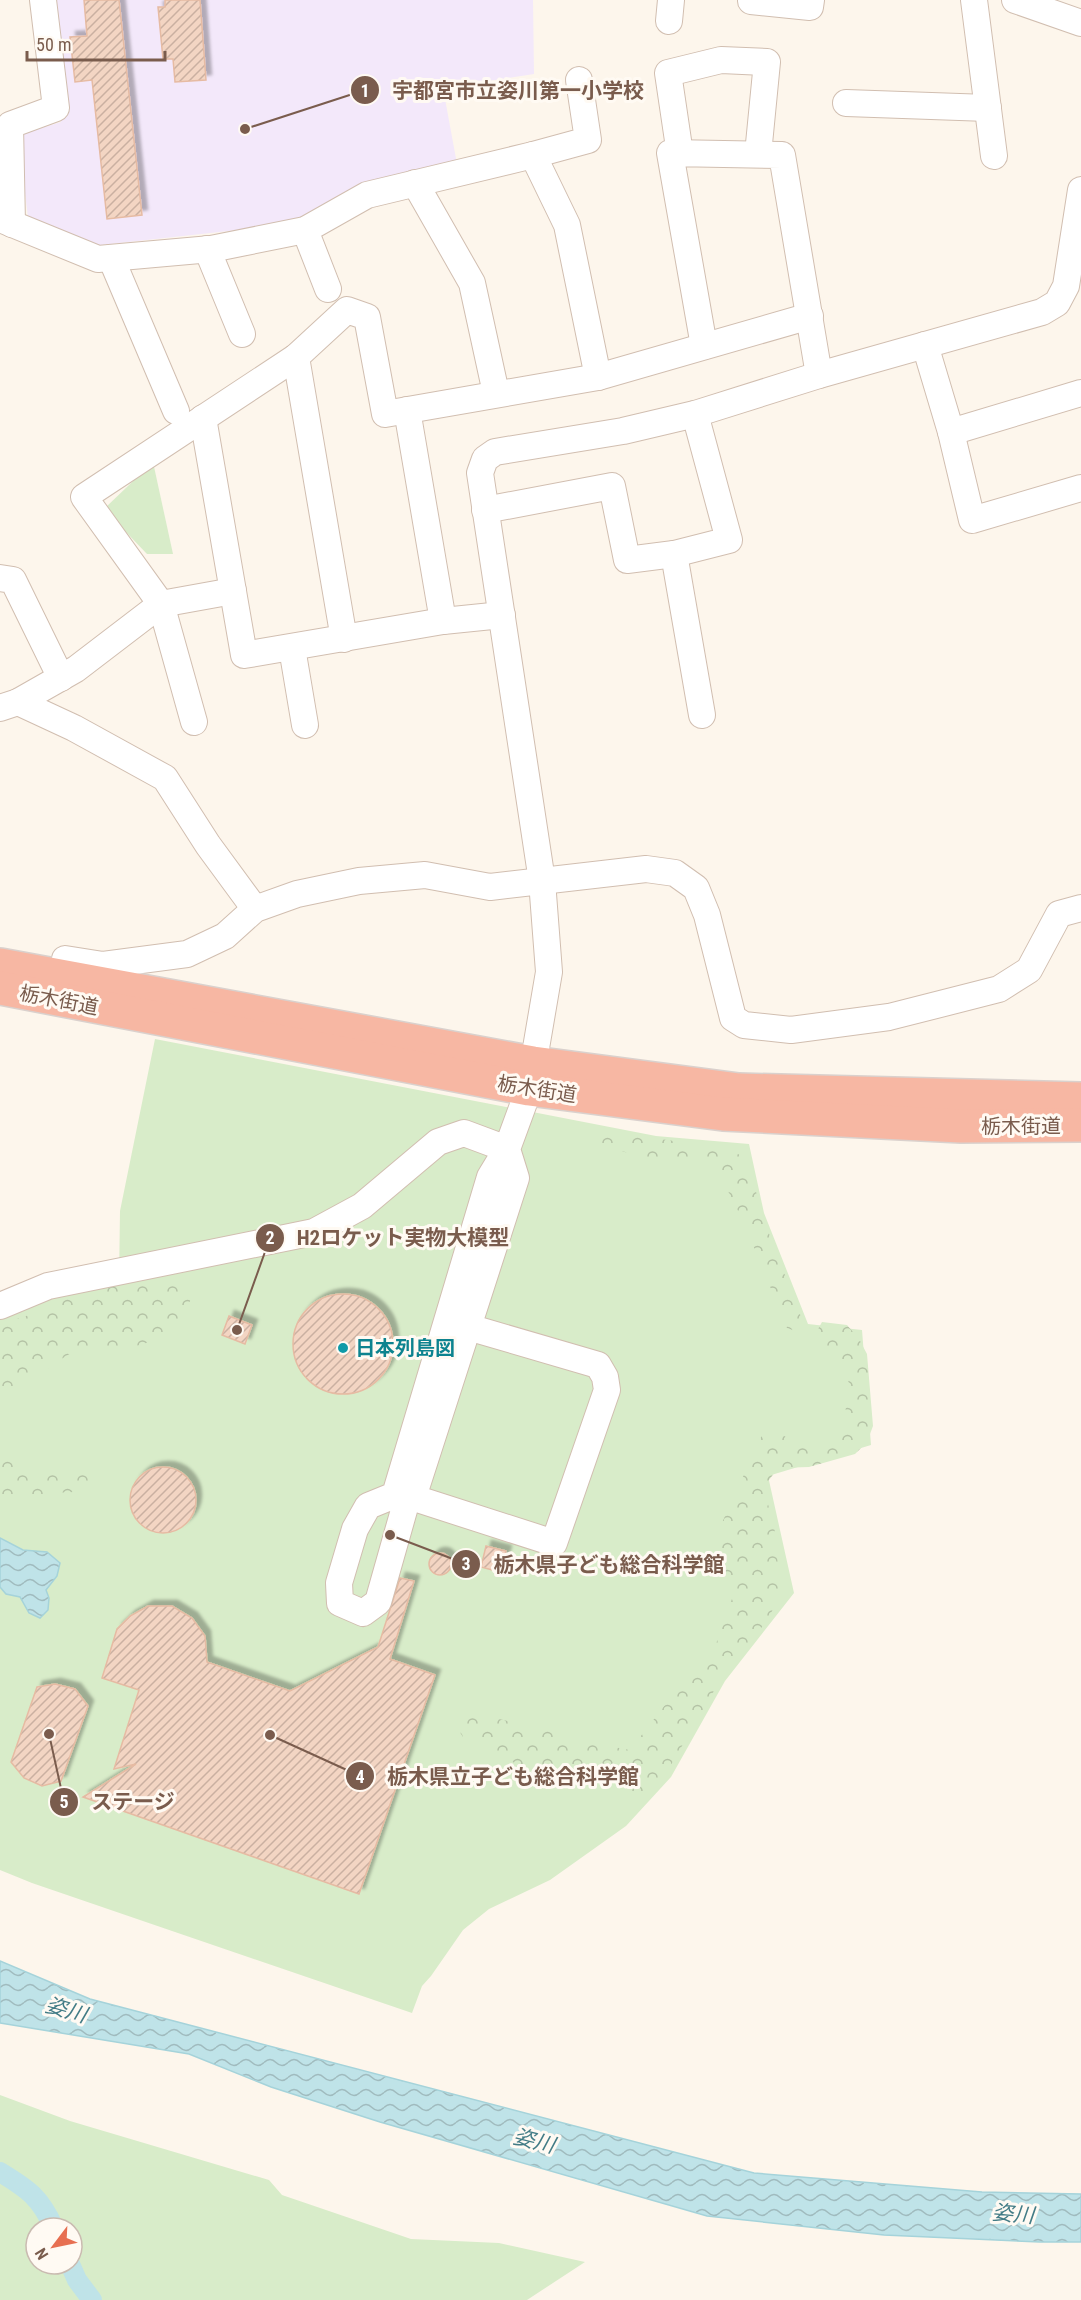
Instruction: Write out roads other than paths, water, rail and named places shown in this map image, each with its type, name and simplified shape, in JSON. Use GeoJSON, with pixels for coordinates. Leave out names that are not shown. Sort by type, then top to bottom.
{"type":"FeatureCollection","features":[{"type":"Feature","properties":{"kind":"highway","name":"栃木街道"},"geometry":{"type":"LineString","coordinates":[[0,965],[723,1114],[961,1126],[1081,1125]]}},
{"type":"Feature","properties":{"kind":"highway","name":"栃木街道"},"geometry":{"type":"LineString","coordinates":[[0,988],[531,1076],[739,1090],[1081,1099]]}},
{"type":"Feature","properties":{"kind":"street"},"geometry":{"type":"LineString","coordinates":[[43,0],[56,108],[10,125],[6,221],[98,259],[207,249],[305,230],[367,195],[588,140],[579,80]]}},
{"type":"Feature","properties":{"kind":"street"},"geometry":{"type":"LineString","coordinates":[[751,1],[810,7],[811,0]]}},
{"type":"Feature","properties":{"kind":"street"},"geometry":{"type":"LineString","coordinates":[[974,0],[994,156]]}},
{"type":"Feature","properties":{"kind":"street"},"geometry":{"type":"LineString","coordinates":[[1015,0],[1081,24]]}},
{"type":"Feature","properties":{"kind":"street"},"geometry":{"type":"LineString","coordinates":[[680,154],[668,73],[721,60],[767,62],[758,154]]}},
{"type":"Feature","properties":{"kind":"street"},"geometry":{"type":"LineString","coordinates":[[846,103],[988,108]]}},
{"type":"Feature","properties":{"kind":"street"},"geometry":{"type":"LineString","coordinates":[[704,346],[670,153],[782,154],[819,375]]}},
{"type":"Feature","properties":{"kind":"street"},"geometry":{"type":"LineString","coordinates":[[533,155],[567,225],[598,377]]}},
{"type":"Feature","properties":{"kind":"street"},"geometry":{"type":"LineString","coordinates":[[416,183],[472,284],[496,393]]}},
{"type":"Feature","properties":{"kind":"street"},"geometry":{"type":"LineString","coordinates":[[507,1149],[516,1178],[416,1488],[408,1496],[378,1602],[363,1612],[340,1603],[339,1583],[355,1529],[368,1506],[395,1495],[490,1176],[507,1149],[531,1076],[549,972],[542,881],[480,473],[485,459],[495,452],[623,430],[695,414],[819,375],[1042,312],[1057,303],[1066,286],[1079,217],[1081,190]]}},
{"type":"Feature","properties":{"kind":"street"},"geometry":{"type":"LineString","coordinates":[[305,230],[328,289]]}},
{"type":"Feature","properties":{"kind":"street"},"geometry":{"type":"LineString","coordinates":[[207,249],[242,334]]}},
{"type":"Feature","properties":{"kind":"street"},"geometry":{"type":"LineString","coordinates":[[111,258],[176,411]]}},
{"type":"Feature","properties":{"kind":"street"},"geometry":{"type":"LineString","coordinates":[[194,722],[161,604],[84,497],[296,357],[347,310],[367,317],[385,414],[598,377],[810,316]]}},
{"type":"Feature","properties":{"kind":"street"},"geometry":{"type":"LineString","coordinates":[[925,345],[951,432],[972,520],[1081,488]]}},
{"type":"Feature","properties":{"kind":"street"},"geometry":{"type":"LineString","coordinates":[[296,357],[344,639]]}},
{"type":"Feature","properties":{"kind":"street"},"geometry":{"type":"LineString","coordinates":[[951,432],[1081,393]]}},
{"type":"Feature","properties":{"kind":"street"},"geometry":{"type":"LineString","coordinates":[[407,411],[443,621]]}},
{"type":"Feature","properties":{"kind":"street"},"geometry":{"type":"LineString","coordinates":[[485,510],[612,486],[627,560],[674,554],[729,540],[695,414]]}},
{"type":"Feature","properties":{"kind":"street"},"geometry":{"type":"LineString","coordinates":[[203,418],[244,655],[443,621],[502,615]]}},
{"type":"Feature","properties":{"kind":"street"},"geometry":{"type":"LineString","coordinates":[[674,554],[702,715]]}},
{"type":"Feature","properties":{"kind":"street"},"geometry":{"type":"LineString","coordinates":[[0,578],[13,580],[61,678]]}},
{"type":"Feature","properties":{"kind":"street"},"geometry":{"type":"LineString","coordinates":[[9,705],[76,669],[161,604],[233,591]]}},
{"type":"Feature","properties":{"kind":"street"},"geometry":{"type":"LineString","coordinates":[[292,648],[305,725]]}},
{"type":"Feature","properties":{"kind":"street"},"geometry":{"type":"LineString","coordinates":[[9,705],[74,728],[165,778],[208,844],[255,909]]}},
{"type":"Feature","properties":{"kind":"street"},"geometry":{"type":"LineString","coordinates":[[65,959],[103,965],[187,954],[225,936],[255,909],[297,894],[359,881],[424,875],[490,887],[646,869],[675,873],[696,888],[707,915],[733,1018],[744,1025],[790,1030],[889,1017],[999,989],[1029,970],[1059,914],[1081,908]]}},
{"type":"Feature","properties":{"kind":"street"},"geometry":{"type":"LineString","coordinates":[[0,1306],[48,1286],[314,1232],[362,1206],[438,1142],[464,1133],[507,1149]]}},
{"type":"Feature","properties":{"kind":"street"},"geometry":{"type":"LineString","coordinates":[[408,1496],[554,1543],[607,1390],[605,1377],[598,1365],[468,1327]]}},
{"type":"Feature","properties":{"kind":"water"},"geometry":{"type":"Polygon","coordinates":[[[0,1538],[23,1550],[47,1552],[60,1563],[57,1576],[46,1590],[49,1598],[48,1610],[40,1618],[29,1613],[20,1597],[6,1594],[0,1587],[0,1538]]]}},
{"type":"Feature","properties":{"kind":"water","name":"姿川"},"geometry":{"type":"Polygon","coordinates":[[[0,1961],[90,1999],[754,2173],[982,2192],[1081,2194],[1081,2242],[884,2235],[707,2216],[380,2122],[271,2087],[189,2054],[0,2023],[0,1961]]]}},
{"type":"Feature","properties":{"kind":"waterway"},"geometry":{"type":"LineString","coordinates":[[0,2172],[32,2195],[48,2216]]}},
{"type":"Feature","properties":{"kind":"waterway"},"geometry":{"type":"LineString","coordinates":[[75,2276],[92,2300]]}},
{"type":"Feature","properties":{"kind":"place","name":"宇都宮市立姿川第一小学校"},"geometry":{"type":"Point","coordinates":[245,129]}},
{"type":"Feature","properties":{"kind":"place","name":"H2ロケット実物大模型"},"geometry":{"type":"Point","coordinates":[237,1330]}},
{"type":"Feature","properties":{"kind":"place","name":"日本列島図"},"geometry":{"type":"Point","coordinates":[343,1348]}},
{"type":"Feature","properties":{"kind":"place","name":"栃木県子ども総合科学館"},"geometry":{"type":"Point","coordinates":[390,1535]}},
{"type":"Feature","properties":{"kind":"place","name":"ステージ"},"geometry":{"type":"Point","coordinates":[49,1734]}},
{"type":"Feature","properties":{"kind":"place","name":"栃木県立子ども総合科学館"},"geometry":{"type":"Point","coordinates":[270,1735]}}]}
